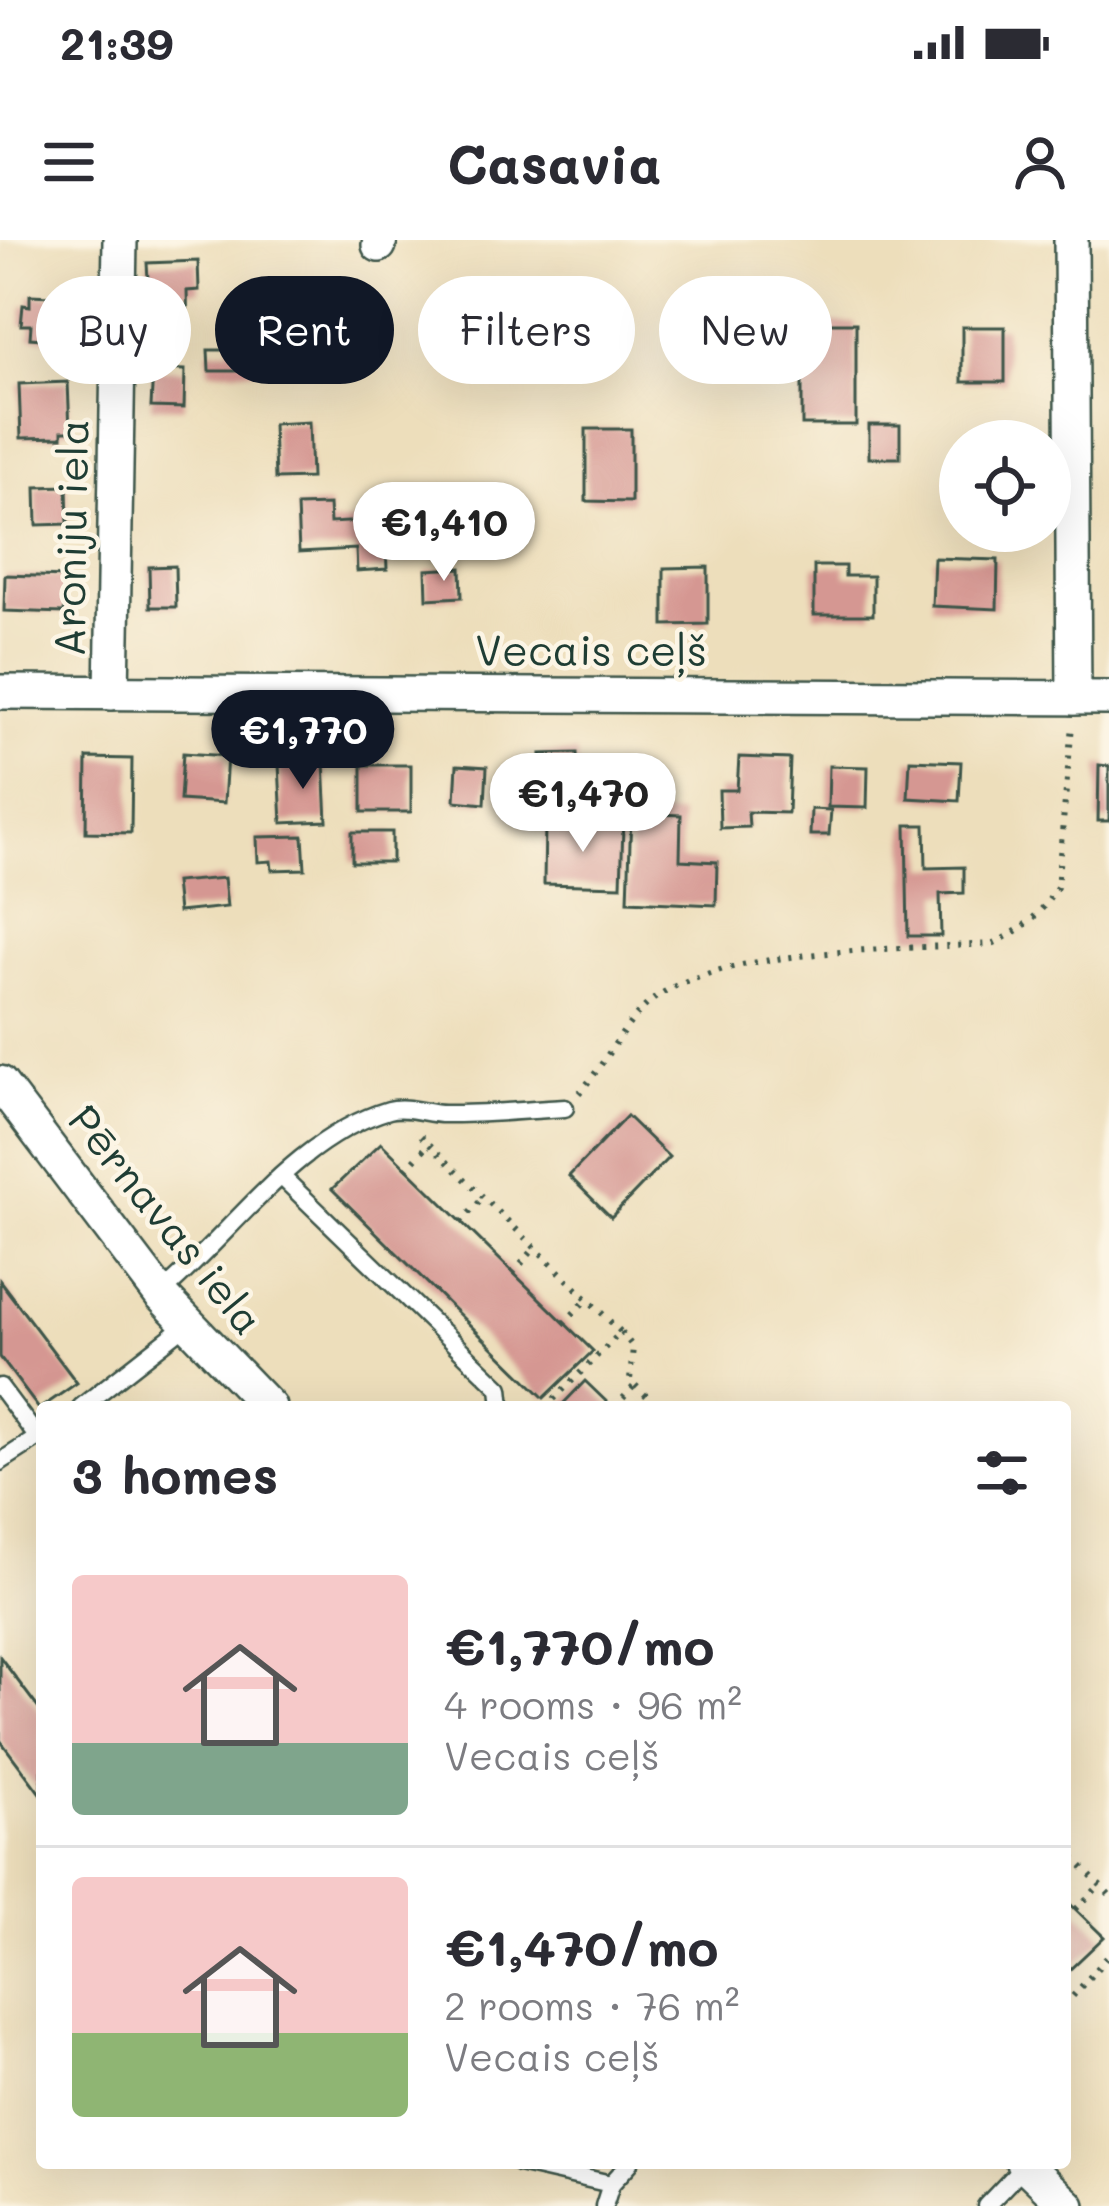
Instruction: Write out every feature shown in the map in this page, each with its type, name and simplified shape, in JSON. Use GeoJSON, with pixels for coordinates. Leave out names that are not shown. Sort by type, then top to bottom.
{"type":"FeatureCollection","features":[{"type":"Feature","properties":{"kind":"street","name":"Aroniju iela"},"geometry":{"type":"LineString","coordinates":[[112,693],[119,240]]}},
{"type":"Feature","properties":{"kind":"street"},"geometry":{"type":"LineString","coordinates":[[1071,240],[1074,698]]}},
{"type":"Feature","properties":{"kind":"street","name":"Vecais ceļš"},"geometry":{"type":"LineString","coordinates":[[0,692],[1109,698]]}},
{"type":"Feature","properties":{"kind":"street","name":"Pērnavas iela"},"geometry":{"type":"LineString","coordinates":[[0,1083],[160,1294],[262,1401]]}},
{"type":"Feature","properties":{"kind":"street"},"geometry":{"type":"LineString","coordinates":[[1029,2169],[1068,2206]]}},
{"type":"Feature","properties":{"kind":"lane"},"geometry":{"type":"LineString","coordinates":[[160,1294],[281,1176],[328,1140],[393,1108],[442,1114],[565,1108]]}},
{"type":"Feature","properties":{"kind":"lane"},"geometry":{"type":"LineString","coordinates":[[281,1176],[500,1388],[501,1401]]}},
{"type":"Feature","properties":{"kind":"lane"},"geometry":{"type":"LineString","coordinates":[[89,1401],[186,1325]]}},
{"type":"Feature","properties":{"kind":"lane"},"geometry":{"type":"LineString","coordinates":[[0,1387],[36,1432]]}},
{"type":"Feature","properties":{"kind":"lane"},"geometry":{"type":"LineString","coordinates":[[0,1462],[36,1440]]}},
{"type":"Feature","properties":{"kind":"lane"},"geometry":{"type":"LineString","coordinates":[[543,2169],[611,2185]]}},
{"type":"Feature","properties":{"kind":"lane"},"geometry":{"type":"LineString","coordinates":[[604,2206],[611,2185],[624,2169]]}},
{"type":"Feature","properties":{"kind":"lane"},"geometry":{"type":"LineString","coordinates":[[986,2206],[1019,2169]]}},
{"type":"Feature","properties":{"kind":"path"},"geometry":{"type":"LineString","coordinates":[[565,1108],[592,1080],[651,1000],[688,977],[768,961],[992,944],[1021,931],[1044,909],[1057,887],[1074,698]]}},
{"type":"Feature","properties":{"kind":"path"},"geometry":{"type":"LineString","coordinates":[[393,1108],[621,1332],[633,1347],[630,1380],[652,1401]]}},
{"type":"Feature","properties":{"kind":"path"},"geometry":{"type":"LineString","coordinates":[[406,1169],[429,1144]]}},
{"type":"Feature","properties":{"kind":"path"},"geometry":{"type":"LineString","coordinates":[[461,1222],[483,1198]]}},
{"type":"Feature","properties":{"kind":"path"},"geometry":{"type":"LineString","coordinates":[[513,1273],[535,1248]]}},
{"type":"Feature","properties":{"kind":"path"},"geometry":{"type":"LineString","coordinates":[[564,1323],[587,1299]]}},
{"type":"Feature","properties":{"kind":"path"},"geometry":{"type":"LineString","coordinates":[[552,1401],[621,1332]]}},
{"type":"Feature","properties":{"kind":"path"},"geometry":{"type":"LineString","coordinates":[[620,1401],[635,1385]]}},
{"type":"Feature","properties":{"kind":"path"},"geometry":{"type":"LineString","coordinates":[[1071,1855],[1109,1894]]}},
{"type":"Feature","properties":{"kind":"path"},"geometry":{"type":"LineString","coordinates":[[1076,1909],[1100,1885]]}},
{"type":"Feature","properties":{"kind":"path"},"geometry":{"type":"LineString","coordinates":[[1071,1998],[1109,1955]]}},
{"type":"Feature","properties":{"kind":"path"},"geometry":{"type":"LineString","coordinates":[[1096,1969],[1109,1973]]}},
{"type":"Feature","properties":{"kind":"building"},"geometry":{"type":"Polygon","coordinates":[[[198,261],[199,290],[191,291],[191,276],[148,276],[147,263],[198,261]]]}},
{"type":"Feature","properties":{"kind":"building"},"geometry":{"type":"Polygon","coordinates":[[[30,295],[36,295],[36,338],[30,338],[31,325],[21,325],[23,305],[30,306],[30,295]]]}},
{"type":"Feature","properties":{"kind":"building"},"geometry":{"type":"Polygon","coordinates":[[[832,323],[856,323],[856,425],[802,425],[802,384],[832,384],[832,323]]]}},
{"type":"Feature","properties":{"kind":"building"},"geometry":{"type":"Polygon","coordinates":[[[962,327],[1005,327],[1005,382],[962,382],[962,327]]]}},
{"type":"Feature","properties":{"kind":"building"},"geometry":{"type":"Polygon","coordinates":[[[208,350],[215,350],[215,371],[209,371],[208,350]]]}},
{"type":"Feature","properties":{"kind":"building"},"geometry":{"type":"Polygon","coordinates":[[[19,384],[68,384],[70,431],[62,431],[62,437],[21,438],[19,384]]]}},
{"type":"Feature","properties":{"kind":"building"},"geometry":{"type":"Polygon","coordinates":[[[152,384],[185,384],[184,408],[151,407],[152,384]]]}},
{"type":"Feature","properties":{"kind":"building"},"geometry":{"type":"Polygon","coordinates":[[[309,422],[311,478],[275,479],[273,424],[309,422]]]}},
{"type":"Feature","properties":{"kind":"building"},"geometry":{"type":"Polygon","coordinates":[[[869,425],[900,425],[900,458],[869,458],[869,425]]]}},
{"type":"Feature","properties":{"kind":"building"},"geometry":{"type":"Polygon","coordinates":[[[586,429],[631,429],[631,502],[586,501],[586,429]]]}},
{"type":"Feature","properties":{"kind":"building"},"geometry":{"type":"Polygon","coordinates":[[[67,486],[68,524],[37,525],[36,487],[67,486]]]}},
{"type":"Feature","properties":{"kind":"building"},"geometry":{"type":"Polygon","coordinates":[[[329,505],[330,523],[385,520],[387,569],[357,571],[356,549],[299,552],[297,506],[329,505]]]}},
{"type":"Feature","properties":{"kind":"building"},"geometry":{"type":"Polygon","coordinates":[[[934,558],[998,560],[997,609],[932,606],[934,558]]]}},
{"type":"Feature","properties":{"kind":"building"},"geometry":{"type":"Polygon","coordinates":[[[175,566],[176,607],[150,607],[149,567],[175,566]]]}},
{"type":"Feature","properties":{"kind":"building"},"geometry":{"type":"Polygon","coordinates":[[[814,566],[845,566],[845,576],[873,576],[873,615],[814,615],[814,566]]]}},
{"type":"Feature","properties":{"kind":"building"},"geometry":{"type":"Polygon","coordinates":[[[708,567],[708,624],[664,625],[664,568],[708,567]]]}},
{"type":"Feature","properties":{"kind":"building"},"geometry":{"type":"Polygon","coordinates":[[[461,568],[462,597],[427,599],[426,570],[461,568]]]}},
{"type":"Feature","properties":{"kind":"building"},"geometry":{"type":"Polygon","coordinates":[[[5,575],[66,577],[64,613],[4,611],[5,575]]]}},
{"type":"Feature","properties":{"kind":"building"},"geometry":{"type":"Polygon","coordinates":[[[183,753],[227,756],[224,803],[180,800],[183,753]]]}},
{"type":"Feature","properties":{"kind":"building"},"geometry":{"type":"Polygon","coordinates":[[[577,753],[578,784],[543,786],[541,754],[577,753]]]}},
{"type":"Feature","properties":{"kind":"building"},"geometry":{"type":"Polygon","coordinates":[[[739,757],[790,759],[788,813],[748,812],[749,827],[720,828],[719,790],[737,790],[739,757]]]}},
{"type":"Feature","properties":{"kind":"building"},"geometry":{"type":"Polygon","coordinates":[[[87,758],[132,759],[131,833],[86,832],[87,758]]]}},
{"type":"Feature","properties":{"kind":"building"},"geometry":{"type":"Polygon","coordinates":[[[910,760],[961,762],[959,801],[908,798],[910,760]]]}},
{"type":"Feature","properties":{"kind":"building"},"geometry":{"type":"Polygon","coordinates":[[[324,762],[327,821],[282,823],[279,764],[324,762]]]}},
{"type":"Feature","properties":{"kind":"building"},"geometry":{"type":"Polygon","coordinates":[[[362,765],[411,765],[411,812],[362,812],[362,765]]]}},
{"type":"Feature","properties":{"kind":"building"},"geometry":{"type":"Polygon","coordinates":[[[457,765],[487,767],[485,804],[455,801],[457,765]]]}},
{"type":"Feature","properties":{"kind":"building"},"geometry":{"type":"Polygon","coordinates":[[[1099,765],[1109,766],[1109,821],[1098,821],[1099,765]]]}},
{"type":"Feature","properties":{"kind":"building"},"geometry":{"type":"Polygon","coordinates":[[[829,766],[868,767],[867,808],[828,807],[829,766]]]}},
{"type":"Feature","properties":{"kind":"building"},"geometry":{"type":"Polygon","coordinates":[[[811,809],[831,810],[829,835],[810,835],[811,809]]]}},
{"type":"Feature","properties":{"kind":"building"},"geometry":{"type":"Polygon","coordinates":[[[631,813],[681,815],[680,860],[717,862],[716,905],[628,901],[631,813]]]}},
{"type":"Feature","properties":{"kind":"building"},"geometry":{"type":"Polygon","coordinates":[[[545,824],[623,826],[621,886],[544,884],[545,824]]]}},
{"type":"Feature","properties":{"kind":"building"},"geometry":{"type":"Polygon","coordinates":[[[906,825],[925,825],[926,868],[964,867],[964,893],[940,894],[941,936],[908,936],[906,825]]]}},
{"type":"Feature","properties":{"kind":"building"},"geometry":{"type":"Polygon","coordinates":[[[352,832],[392,832],[392,862],[352,862],[352,832]]]}},
{"type":"Feature","properties":{"kind":"building"},"geometry":{"type":"Polygon","coordinates":[[[303,836],[305,869],[272,870],[271,861],[258,862],[257,837],[303,836]]]}},
{"type":"Feature","properties":{"kind":"building"},"geometry":{"type":"Polygon","coordinates":[[[224,878],[227,907],[178,912],[175,882],[224,878]]]}},
{"type":"Feature","properties":{"kind":"building"},"geometry":{"type":"Polygon","coordinates":[[[627,1116],[669,1157],[611,1217],[569,1176],[627,1116]]]}},
{"type":"Feature","properties":{"kind":"building"},"geometry":{"type":"Polygon","coordinates":[[[381,1143],[593,1351],[544,1398],[332,1189],[381,1143]]]}},
{"type":"Feature","properties":{"kind":"building"},"geometry":{"type":"Polygon","coordinates":[[[0,1281],[77,1383],[36,1405],[0,1357],[0,1281]]]}},
{"type":"Feature","properties":{"kind":"building"},"geometry":{"type":"Polygon","coordinates":[[[585,1381],[606,1401],[566,1401],[585,1381]]]}},
{"type":"Feature","properties":{"kind":"building"},"geometry":{"type":"Polygon","coordinates":[[[0,1657],[36,1705],[36,1788],[0,1740],[0,1657]]]}},
{"type":"Feature","properties":{"kind":"building"},"geometry":{"type":"Polygon","coordinates":[[[1071,1905],[1104,1937],[1071,1968],[1071,1905]]]}}]}
